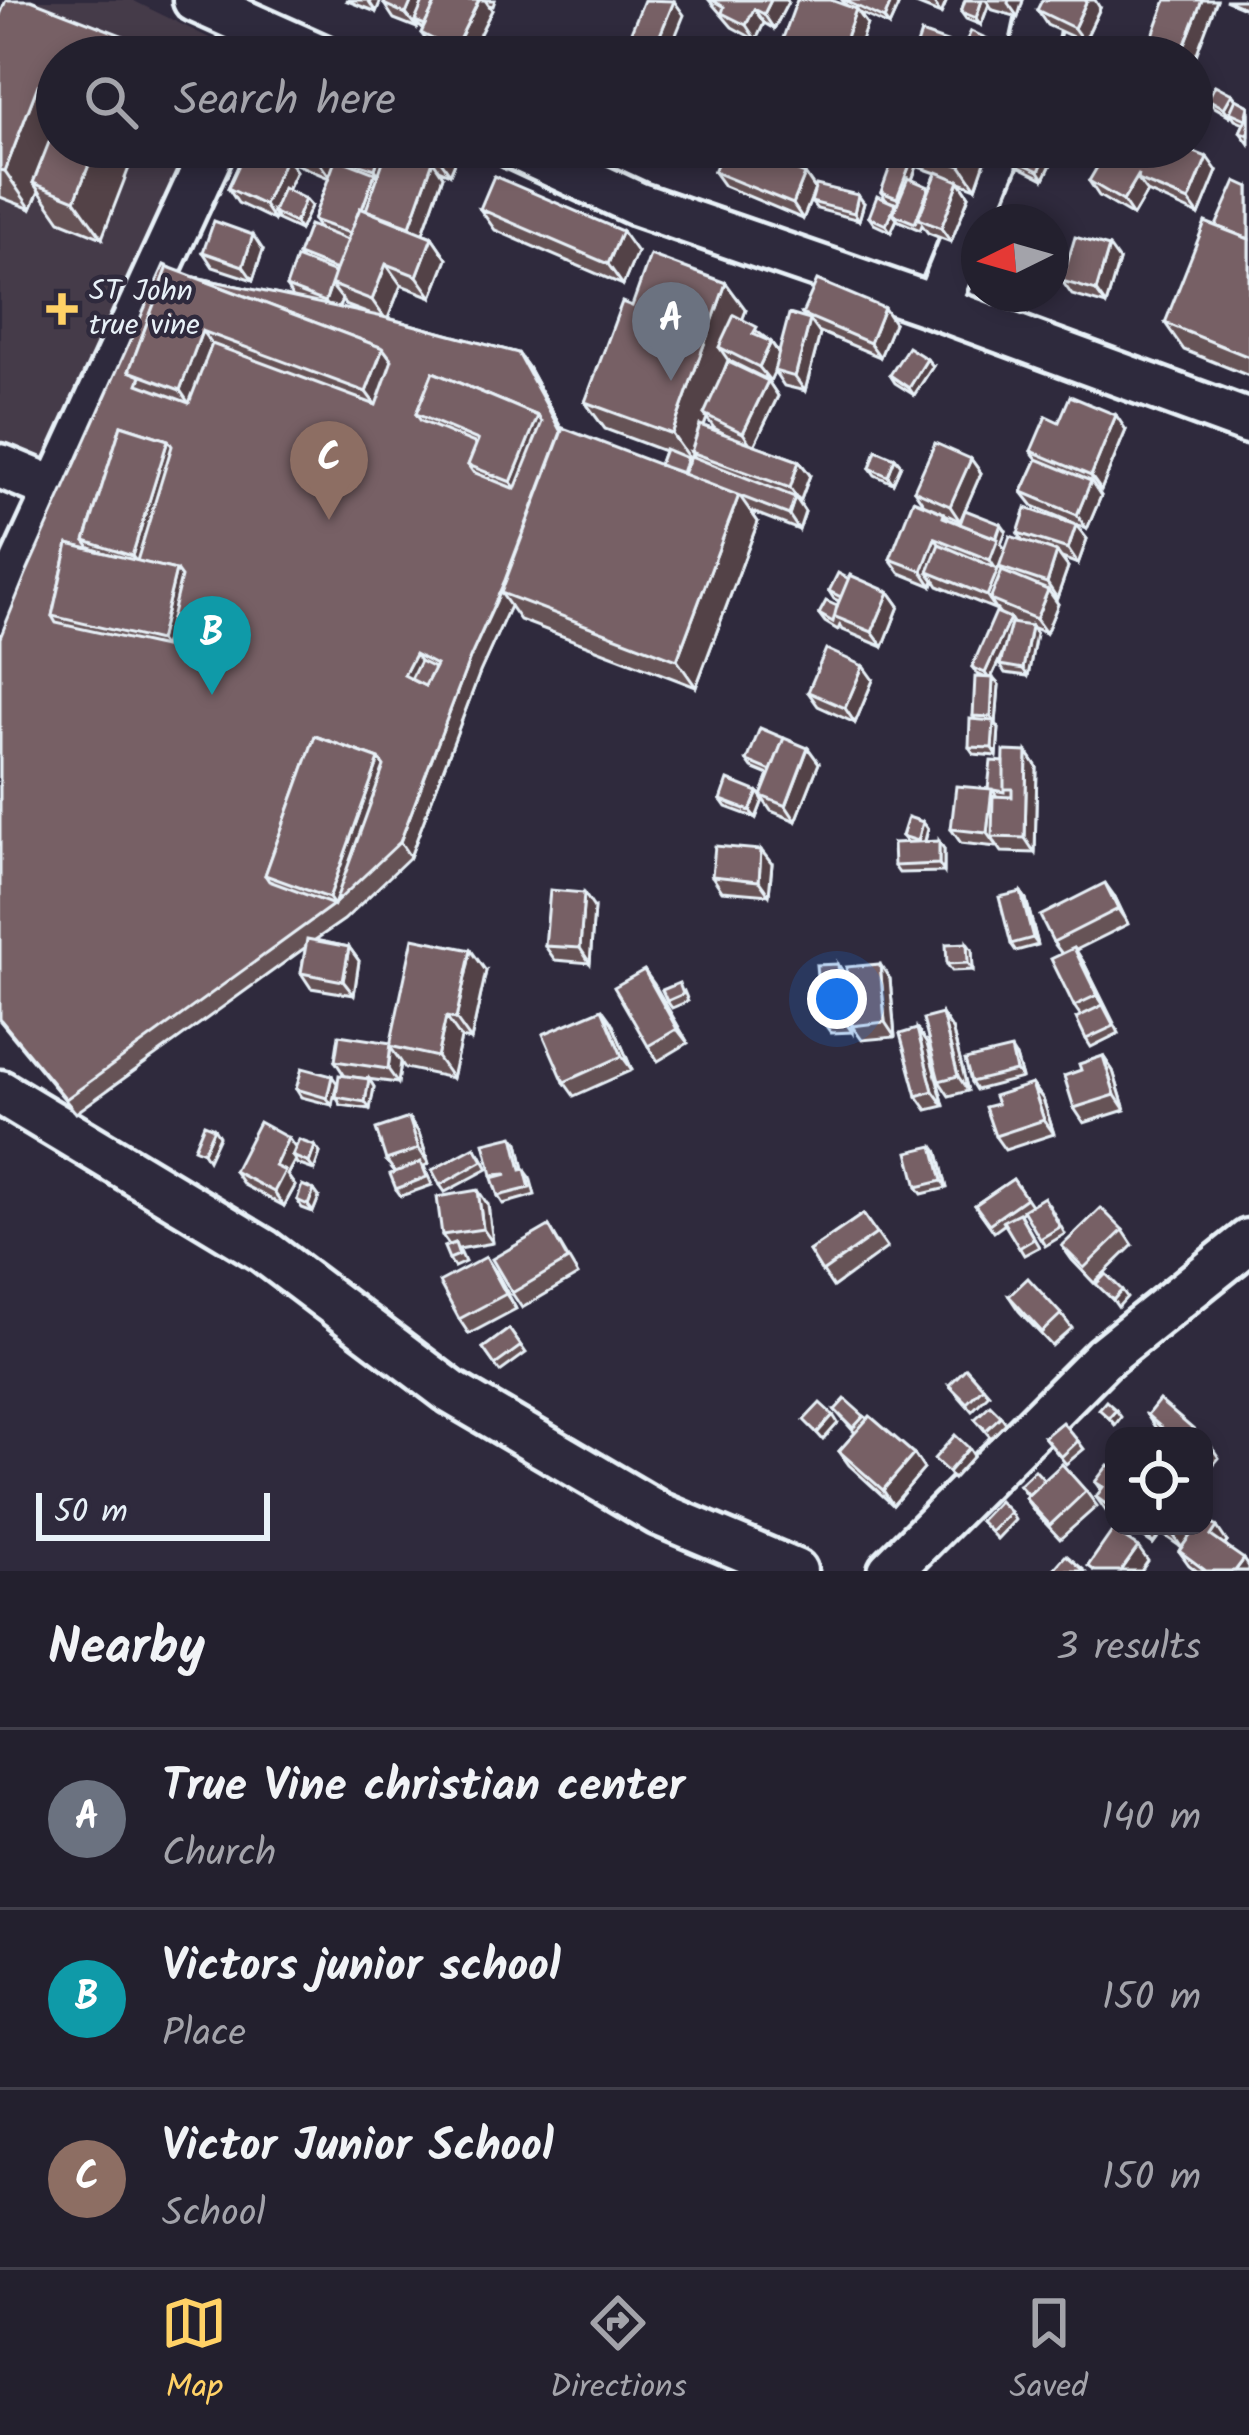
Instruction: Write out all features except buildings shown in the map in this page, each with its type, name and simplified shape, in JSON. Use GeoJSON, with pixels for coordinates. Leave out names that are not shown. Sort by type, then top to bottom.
{"type":"FeatureCollection","features":[{"type":"Feature","properties":{"kind":"street"},"geometry":{"type":"LineString","coordinates":[[195,0],[267,29]]}},
{"type":"Feature","properties":{"kind":"street"},"geometry":{"type":"LineString","coordinates":[[1035,36],[1043,0]]}},
{"type":"Feature","properties":{"kind":"street"},"geometry":{"type":"LineString","coordinates":[[0,612],[204,168]]}},
{"type":"Feature","properties":{"kind":"street"},"geometry":{"type":"LineString","coordinates":[[559,168],[637,204],[1249,422]]}},
{"type":"Feature","properties":{"kind":"street"},"geometry":{"type":"LineString","coordinates":[[936,307],[992,168]]}},
{"type":"Feature","properties":{"kind":"street"},"geometry":{"type":"LineString","coordinates":[[0,466],[58,490]]}},
{"type":"Feature","properties":{"kind":"street"},"geometry":{"type":"LineString","coordinates":[[0,1092],[264,1251],[451,1391],[659,1514],[795,1571]]}},
{"type":"Feature","properties":{"kind":"street"},"geometry":{"type":"LineString","coordinates":[[890,1571],[1103,1358],[1249,1241]]}},
{"type":"Feature","properties":{"kind":"shaded area","name":"ST John true vine"},"geometry":{"type":"Polygon","coordinates":[[[18,0],[132,0],[205,36],[36,36],[36,168],[192,168],[36,488],[0,470],[0,37],[18,0]]]}},
{"type":"Feature","properties":{"kind":"place","name":"ST John true vine"},"geometry":{"type":"Point","coordinates":[62,309]}},
{"type":"Feature","properties":{"kind":"place","name":"True Vine christian center"},"geometry":{"type":"Point","coordinates":[671,381]}},
{"type":"Feature","properties":{"kind":"place","name":"Victor Junior School"},"geometry":{"type":"Point","coordinates":[329,520]}},
{"type":"Feature","properties":{"kind":"place","name":"Victors junior school"},"geometry":{"type":"Point","coordinates":[212,695]}}]}
